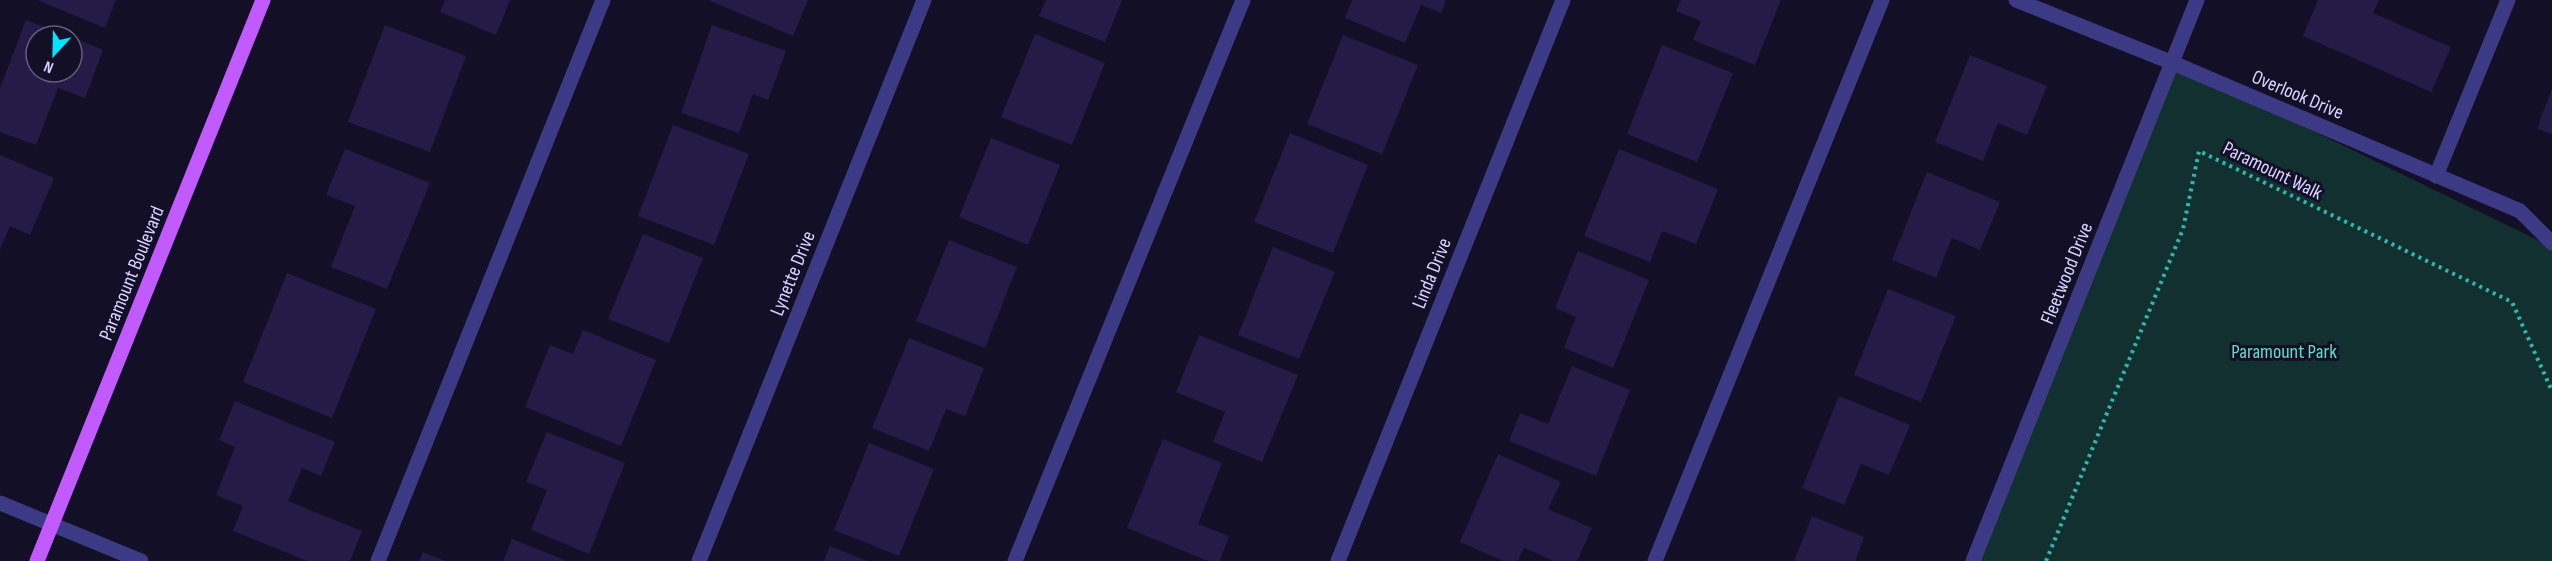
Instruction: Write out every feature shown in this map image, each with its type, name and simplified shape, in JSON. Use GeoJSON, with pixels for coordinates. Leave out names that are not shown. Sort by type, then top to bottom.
{"type":"FeatureCollection","features":[{"type":"Feature","properties":{"kind":"main road","name":"Paramount Boulevard"},"geometry":{"type":"LineString","coordinates":[[37,561],[263,0]]}},
{"type":"Feature","properties":{"kind":"street"},"geometry":{"type":"LineString","coordinates":[[378,561],[603,0]]}},
{"type":"Feature","properties":{"kind":"street","name":"Lynette Drive"},"geometry":{"type":"LineString","coordinates":[[699,561],[924,0]]}},
{"type":"Feature","properties":{"kind":"street"},"geometry":{"type":"LineString","coordinates":[[1015,561],[1243,0]]}},
{"type":"Feature","properties":{"kind":"street","name":"Linda Drive"},"geometry":{"type":"LineString","coordinates":[[1338,561],[1563,0]]}},
{"type":"Feature","properties":{"kind":"street"},"geometry":{"type":"LineString","coordinates":[[1655,561],[1882,0]]}},
{"type":"Feature","properties":{"kind":"street","name":"Overlook Drive"},"geometry":{"type":"LineString","coordinates":[[2016,0],[2173,63],[2520,211],[2552,243]]}},
{"type":"Feature","properties":{"kind":"street","name":"Fleetwood Drive"},"geometry":{"type":"LineString","coordinates":[[1973,561],[2197,0]]}},
{"type":"Feature","properties":{"kind":"street"},"geometry":{"type":"LineString","coordinates":[[2436,176],[2508,0]]}},
{"type":"Feature","properties":{"kind":"street"},"geometry":{"type":"LineString","coordinates":[[0,504],[141,561]]}},
{"type":"Feature","properties":{"kind":"path","name":"Paramount Walk"},"geometry":{"type":"LineString","coordinates":[[2046,561],[2183,229],[2199,151],[2512,302],[2552,391]]}},
{"type":"Feature","properties":{"kind":"green space","name":"Paramount Park"},"geometry":{"type":"Polygon","coordinates":[[[2173,63],[2552,247],[2552,561],[1975,561],[2173,63]]]}},
{"type":"Feature","properties":{"kind":"building"},"geometry":{"type":"Polygon","coordinates":[[[37,0],[116,0],[105,28],[37,0]]]}},
{"type":"Feature","properties":{"kind":"building"},"geometry":{"type":"Polygon","coordinates":[[[445,0],[510,0],[496,35],[440,12],[445,0]]]}},
{"type":"Feature","properties":{"kind":"building"},"geometry":{"type":"Polygon","coordinates":[[[708,0],[808,0],[793,36],[708,0]]]}},
{"type":"Feature","properties":{"kind":"building"},"geometry":{"type":"Polygon","coordinates":[[[1046,0],[1122,0],[1105,42],[1039,16],[1046,0]]]}},
{"type":"Feature","properties":{"kind":"building"},"geometry":{"type":"Polygon","coordinates":[[[1352,0],[1446,0],[1441,13],[1421,5],[1405,43],[1345,18],[1352,0]]]}},
{"type":"Feature","properties":{"kind":"building"},"geometry":{"type":"Polygon","coordinates":[[[1681,0],[1781,0],[1755,65],[1693,40],[1701,21],[1676,11],[1681,0]]]}},
{"type":"Feature","properties":{"kind":"building"},"geometry":{"type":"Polygon","coordinates":[[[2318,0],[2379,0],[2373,13],[2451,47],[2431,92],[2303,36],[2318,0]]]}},
{"type":"Feature","properties":{"kind":"building"},"geometry":{"type":"Polygon","coordinates":[[[26,20],[36,24],[24,24],[26,20]]]}},
{"type":"Feature","properties":{"kind":"building"},"geometry":{"type":"Polygon","coordinates":[[[24,25],[24,84],[84,84],[84,42],[103,50],[85,98],[58,88],[36,145],[0,132],[0,88],[24,25]]]}},
{"type":"Feature","properties":{"kind":"building"},"geometry":{"type":"Polygon","coordinates":[[[385,25],[466,56],[430,152],[348,122],[385,25]]]}},
{"type":"Feature","properties":{"kind":"building"},"geometry":{"type":"Polygon","coordinates":[[[712,25],[786,51],[768,100],[753,94],[739,133],[681,113],[712,25]]]}},
{"type":"Feature","properties":{"kind":"building"},"geometry":{"type":"Polygon","coordinates":[[[1035,34],[1105,63],[1072,145],[1001,117],[1035,34]]]}},
{"type":"Feature","properties":{"kind":"building"},"geometry":{"type":"Polygon","coordinates":[[[1343,35],[1418,65],[1382,154],[1307,124],[1343,35]]]}},
{"type":"Feature","properties":{"kind":"building"},"geometry":{"type":"Polygon","coordinates":[[[1662,45],[1733,73],[1697,162],[1627,134],[1662,45]]]}},
{"type":"Feature","properties":{"kind":"building"},"geometry":{"type":"Polygon","coordinates":[[[1970,55],[2047,86],[2027,135],[1998,123],[1983,161],[1935,142],[1970,55]]]}},
{"type":"Feature","properties":{"kind":"building"},"geometry":{"type":"Polygon","coordinates":[[[2552,88],[2552,134],[2537,129],[2552,88]]]}},
{"type":"Feature","properties":{"kind":"building"},"geometry":{"type":"Polygon","coordinates":[[[673,125],[749,154],[714,245],[638,216],[673,125]]]}},
{"type":"Feature","properties":{"kind":"building"},"geometry":{"type":"Polygon","coordinates":[[[1290,133],[1368,165],[1333,253],[1254,222],[1290,133]]]}},
{"type":"Feature","properties":{"kind":"building"},"geometry":{"type":"Polygon","coordinates":[[[991,138],[1060,165],[1028,245],[959,217],[991,138]]]}},
{"type":"Feature","properties":{"kind":"building"},"geometry":{"type":"Polygon","coordinates":[[[345,149],[430,183],[387,289],[331,267],[355,206],[326,195],[345,149]]]}},
{"type":"Feature","properties":{"kind":"building"},"geometry":{"type":"Polygon","coordinates":[[[1619,149],[1718,189],[1696,244],[1662,231],[1650,262],[1584,236],[1619,149]]]}},
{"type":"Feature","properties":{"kind":"building"},"geometry":{"type":"Polygon","coordinates":[[[0,155],[54,178],[30,235],[10,226],[0,250],[0,155]]]}},
{"type":"Feature","properties":{"kind":"building"},"geometry":{"type":"Polygon","coordinates":[[[1927,172],[2000,202],[1980,250],[1952,238],[1936,278],[1892,260],[1927,172]]]}},
{"type":"Feature","properties":{"kind":"building"},"geometry":{"type":"Polygon","coordinates":[[[643,234],[703,258],[669,343],[608,319],[643,234]]]}},
{"type":"Feature","properties":{"kind":"building"},"geometry":{"type":"Polygon","coordinates":[[[949,240],[1017,267],[985,348],[916,321],[949,240]]]}},
{"type":"Feature","properties":{"kind":"building"},"geometry":{"type":"Polygon","coordinates":[[[1273,247],[1335,272],[1299,359],[1238,335],[1273,247]]]}},
{"type":"Feature","properties":{"kind":"building"},"geometry":{"type":"Polygon","coordinates":[[[1578,251],[1649,280],[1613,368],[1564,348],[1576,317],[1555,308],[1578,251]]]}},
{"type":"Feature","properties":{"kind":"building"},"geometry":{"type":"Polygon","coordinates":[[[287,273],[376,309],[332,418],[243,382],[287,273]]]}},
{"type":"Feature","properties":{"kind":"building"},"geometry":{"type":"Polygon","coordinates":[[[1888,289],[1956,316],[1921,402],[1854,375],[1888,289]]]}},
{"type":"Feature","properties":{"kind":"building"},"geometry":{"type":"Polygon","coordinates":[[[583,330],[656,360],[621,446],[525,407],[550,345],[573,354],[583,330]]]}},
{"type":"Feature","properties":{"kind":"building"},"geometry":{"type":"Polygon","coordinates":[[[1199,335],[1298,375],[1262,462],[1213,442],[1225,412],[1176,392],[1199,335]]]}},
{"type":"Feature","properties":{"kind":"building"},"geometry":{"type":"Polygon","coordinates":[[[909,338],[984,368],[965,416],[946,409],[929,451],[872,428],[909,338]]]}},
{"type":"Feature","properties":{"kind":"building"},"geometry":{"type":"Polygon","coordinates":[[[1572,366],[1630,390],[1596,476],[1509,441],[1520,413],[1548,424],[1572,366]]]}},
{"type":"Feature","properties":{"kind":"building"},"geometry":{"type":"Polygon","coordinates":[[[1839,396],[1910,425],[1889,475],[1861,464],[1844,505],[1802,488],[1839,396]]]}},
{"type":"Feature","properties":{"kind":"building"},"geometry":{"type":"Polygon","coordinates":[[[235,401],[335,442],[321,476],[302,468],[288,501],[362,531],[350,561],[307,561],[233,531],[243,506],[216,495],[235,447],[219,440],[235,401]]]}},
{"type":"Feature","properties":{"kind":"building"},"geometry":{"type":"Polygon","coordinates":[[[547,432],[625,463],[589,554],[531,530],[547,490],[526,482],[547,432]]]}},
{"type":"Feature","properties":{"kind":"building"},"geometry":{"type":"Polygon","coordinates":[[[1163,439],[1222,463],[1198,524],[1229,536],[1220,561],[1208,561],[1127,528],[1163,439]]]}},
{"type":"Feature","properties":{"kind":"building"},"geometry":{"type":"Polygon","coordinates":[[[869,443],[934,469],[899,556],[834,530],[869,443]]]}},
{"type":"Feature","properties":{"kind":"building"},"geometry":{"type":"Polygon","coordinates":[[[1498,454],[1561,482],[1548,509],[1592,528],[1577,561],[1554,561],[1524,548],[1518,561],[1503,561],[1460,542],[1498,454]]]}},
{"type":"Feature","properties":{"kind":"building"},"geometry":{"type":"Polygon","coordinates":[[[1812,516],[1864,537],[1855,561],[1794,561],[1812,516]]]}},
{"type":"Feature","properties":{"kind":"building"},"geometry":{"type":"Polygon","coordinates":[[[512,539],[567,561],[503,561],[512,539]]]}},
{"type":"Feature","properties":{"kind":"building"},"geometry":{"type":"Polygon","coordinates":[[[830,546],[867,561],[824,561],[830,546]]]}},
{"type":"Feature","properties":{"kind":"building"},"geometry":{"type":"Polygon","coordinates":[[[423,552],[445,561],[419,561],[423,552]]]}}]}
